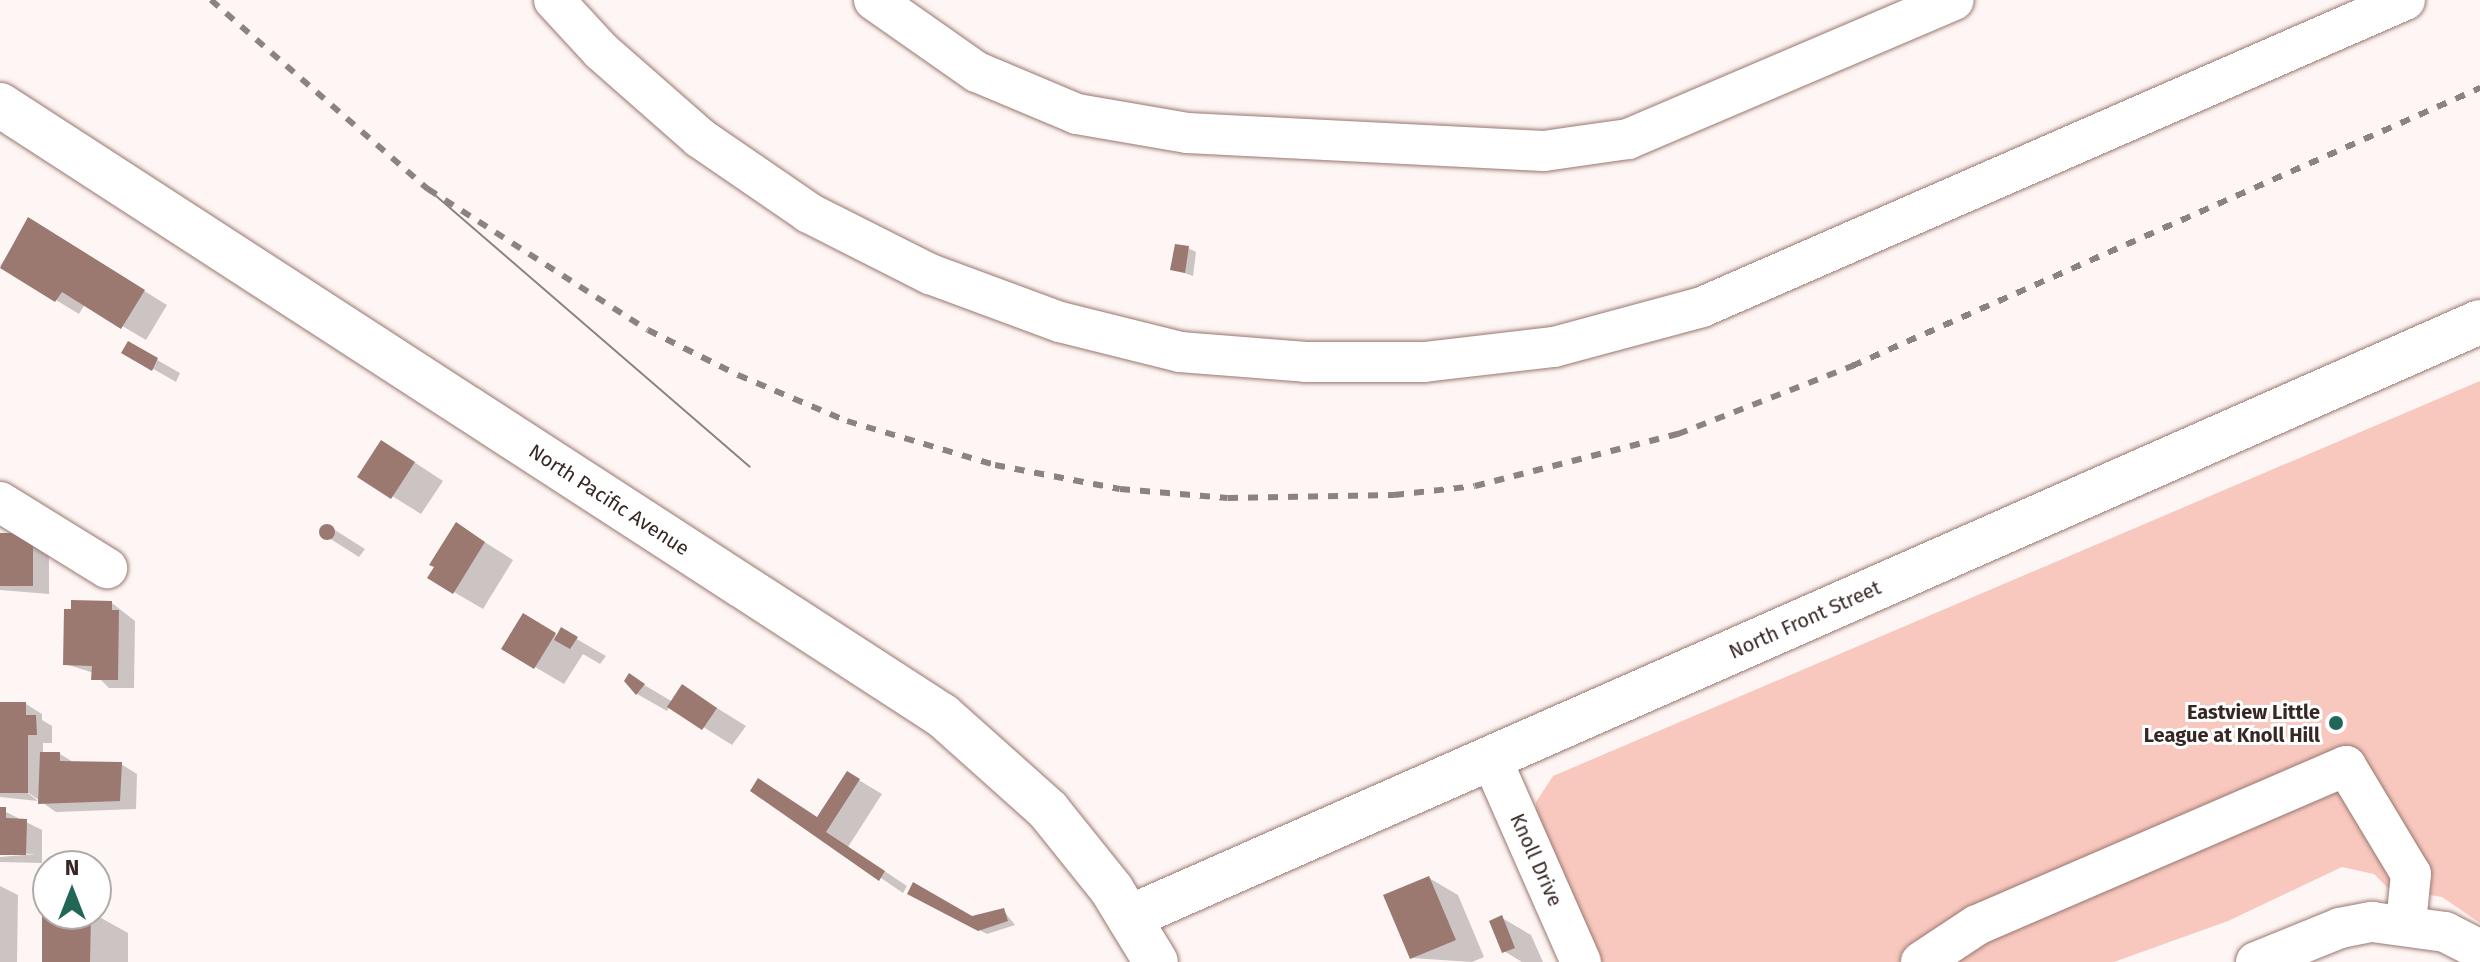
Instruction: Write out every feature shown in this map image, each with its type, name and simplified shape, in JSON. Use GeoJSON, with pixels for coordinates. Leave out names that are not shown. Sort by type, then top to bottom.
{"type":"FeatureCollection","features":[{"type":"Feature","properties":{"kind":"main road","name":"North Pacific Avenue"},"geometry":{"type":"LineString","coordinates":[[0,105],[943,716],[1048,810],[1130,917],[1156,962]]}},
{"type":"Feature","properties":{"kind":"main road","name":"North Front Street"},"geometry":{"type":"LineString","coordinates":[[1130,917],[2480,322]]}},
{"type":"Feature","properties":{"kind":"street"},"geometry":{"type":"LineString","coordinates":[[554,0],[601,51],[700,138],[809,213],[930,274],[1060,322],[1180,352],[1306,362],[1424,362],[1554,347],[1702,307],[2405,0]]}},
{"type":"Feature","properties":{"kind":"street"},"geometry":{"type":"LineString","coordinates":[[874,0],[977,72],[1077,114],[1187,133],[1544,151],[1628,139],[1954,0]]}},
{"type":"Feature","properties":{"kind":"street"},"geometry":{"type":"LineString","coordinates":[[0,502],[107,568]]}},
{"type":"Feature","properties":{"kind":"street","name":"Knoll Drive"},"geometry":{"type":"LineString","coordinates":[[1491,758],[1581,962]]}},
{"type":"Feature","properties":{"kind":"street"},"geometry":{"type":"LineString","coordinates":[[1921,962],[1977,925],[2346,766],[2411,874],[2406,923]]}},
{"type":"Feature","properties":{"kind":"street"},"geometry":{"type":"LineString","coordinates":[[2256,962],[2343,945],[2406,923],[2445,932],[2479,949]]}},
{"type":"Feature","properties":{"kind":"shaded area"},"geometry":{"type":"Polygon","coordinates":[[[2480,381],[2480,923],[2442,897],[2388,888],[2374,874],[2342,867],[2228,921],[2114,962],[1594,962],[1537,831],[1536,802],[1553,776],[2480,381]]]}},
{"type":"Feature","properties":{"kind":"building"},"geometry":{"type":"Polygon","coordinates":[[[28,217],[145,290],[121,329],[62,292],[55,302],[0,268],[28,217]]]}},
{"type":"Feature","properties":{"kind":"building"},"geometry":{"type":"Polygon","coordinates":[[[1175,244],[1189,246],[1185,273],[1170,270],[1175,244]]]}},
{"type":"Feature","properties":{"kind":"building"},"geometry":{"type":"Polygon","coordinates":[[[128,341],[158,358],[152,371],[121,353],[128,341]]]}},
{"type":"Feature","properties":{"kind":"building"},"geometry":{"type":"Polygon","coordinates":[[[381,440],[415,462],[391,499],[357,477],[381,440]]]}},
{"type":"Feature","properties":{"kind":"building"},"geometry":{"type":"Polygon","coordinates":[[[456,522],[485,542],[453,594],[427,578],[434,567],[429,565],[456,522]]]}},
{"type":"Feature","properties":{"kind":"building"},"geometry":{"type":"Polygon","coordinates":[[[327,524],[335,532],[327,540],[319,532],[327,524]]]}},
{"type":"Feature","properties":{"kind":"building"},"geometry":{"type":"Polygon","coordinates":[[[0,533],[27,533],[33,541],[33,586],[0,586],[0,533]]]}},
{"type":"Feature","properties":{"kind":"building"},"geometry":{"type":"Polygon","coordinates":[[[71,600],[112,601],[112,610],[119,610],[118,680],[91,680],[92,666],[63,665],[64,609],[71,609],[71,600]]]}},
{"type":"Feature","properties":{"kind":"building"},"geometry":{"type":"Polygon","coordinates":[[[523,613],[556,633],[534,669],[501,649],[523,613]]]}},
{"type":"Feature","properties":{"kind":"building"},"geometry":{"type":"Polygon","coordinates":[[[561,627],[578,637],[570,649],[554,640],[561,627]]]}},
{"type":"Feature","properties":{"kind":"building"},"geometry":{"type":"Polygon","coordinates":[[[629,673],[645,684],[636,695],[624,681],[629,673]]]}},
{"type":"Feature","properties":{"kind":"building"},"geometry":{"type":"Polygon","coordinates":[[[682,684],[717,708],[702,730],[667,707],[682,684]]]}},
{"type":"Feature","properties":{"kind":"building"},"geometry":{"type":"Polygon","coordinates":[[[0,702],[26,702],[26,715],[36,715],[37,735],[28,735],[28,793],[0,793],[0,702]]]}},
{"type":"Feature","properties":{"kind":"building"},"geometry":{"type":"Polygon","coordinates":[[[40,752],[60,752],[60,761],[122,762],[120,801],[38,804],[40,752]]]}},
{"type":"Feature","properties":{"kind":"building"},"geometry":{"type":"Polygon","coordinates":[[[847,771],[860,779],[826,832],[885,871],[879,881],[750,791],[758,778],[817,817],[847,771]]]}},
{"type":"Feature","properties":{"kind":"building"},"geometry":{"type":"Polygon","coordinates":[[[0,807],[6,807],[6,818],[27,819],[26,855],[0,855],[0,807]]]}},
{"type":"Feature","properties":{"kind":"building"},"geometry":{"type":"Polygon","coordinates":[[[1429,876],[1456,940],[1410,959],[1383,895],[1429,876]]]}},
{"type":"Feature","properties":{"kind":"building"},"geometry":{"type":"Polygon","coordinates":[[[913,882],[972,916],[1004,908],[1008,921],[978,931],[907,894],[913,882]]]}},
{"type":"Feature","properties":{"kind":"building"},"geometry":{"type":"Polygon","coordinates":[[[1502,915],[1515,948],[1502,953],[1489,921],[1502,915]]]}},
{"type":"Feature","properties":{"kind":"building"},"geometry":{"type":"Polygon","coordinates":[[[42,930],[91,930],[90,962],[42,962],[42,930]]]}},
{"type":"Feature","properties":{"kind":"tram line"},"geometry":{"type":"LineString","coordinates":[[428,189],[750,467]]}},
{"type":"Feature","properties":{"kind":"railway"},"geometry":{"type":"LineString","coordinates":[[211,0],[428,189],[648,330],[738,375],[847,421],[995,465],[1120,489],[1228,498],[1394,495],[1475,486],[1678,434],[1852,366],[2480,88]]}},
{"type":"Feature","properties":{"kind":"place","name":"Eastview Little League at Knoll Hill"},"geometry":{"type":"Point","coordinates":[2336,723]}}]}
